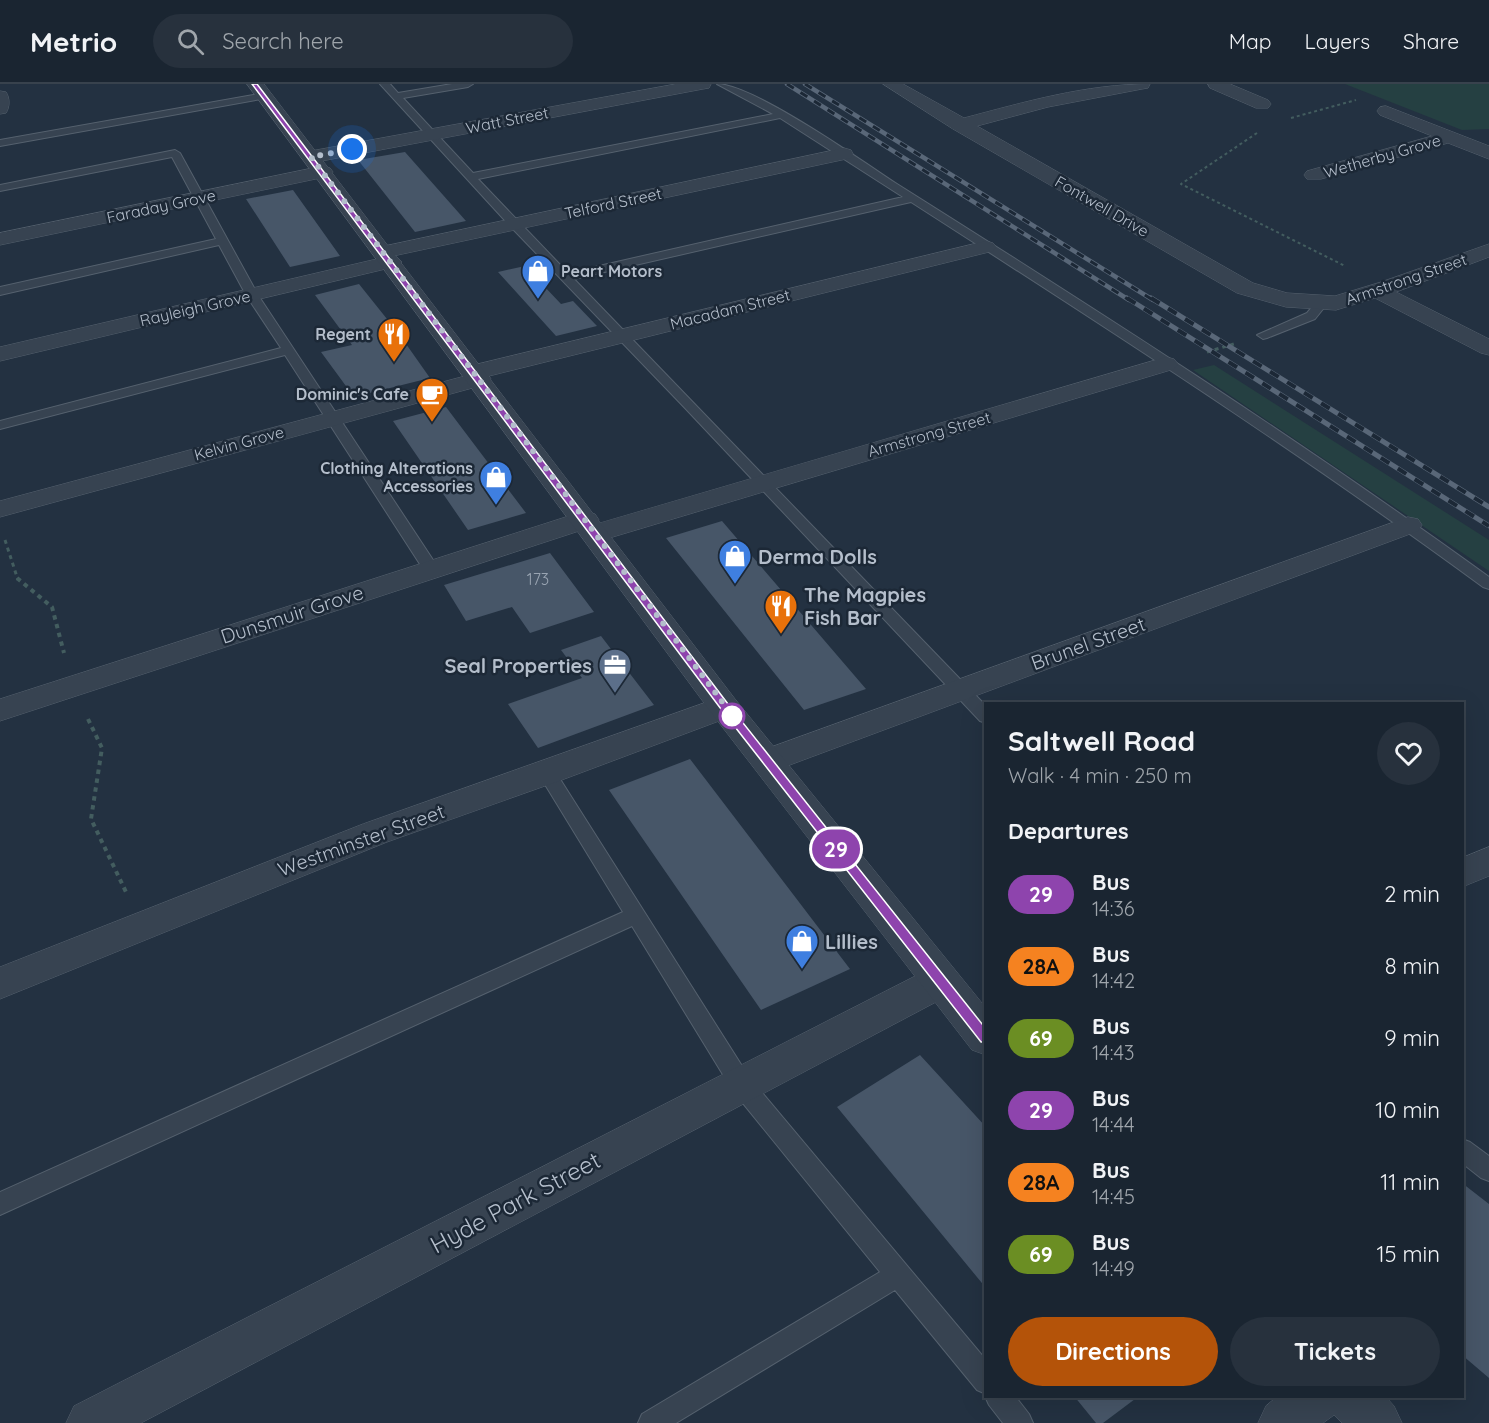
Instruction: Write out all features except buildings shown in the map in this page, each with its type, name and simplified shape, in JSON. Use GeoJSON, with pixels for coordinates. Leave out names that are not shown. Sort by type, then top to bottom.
{"type":"FeatureCollection","features":[{"type":"Feature","properties":{"kind":"street","name":"Watt Street"},"geometry":{"type":"LineString","coordinates":[[317,164],[432,134],[702,84]]}},
{"type":"Feature","properties":{"kind":"street","name":"Fontwell Drive"},"geometry":{"type":"LineString","coordinates":[[891,84],[1245,288],[1286,300],[1322,304]]}},
{"type":"Feature","properties":{"kind":"street"},"geometry":{"type":"LineString","coordinates":[[959,125],[1047,102],[1142,84]]}},
{"type":"Feature","properties":{"kind":"street"},"geometry":{"type":"LineString","coordinates":[[1215,84],[1262,104]]}},
{"type":"Feature","properties":{"kind":"street"},"geometry":{"type":"LineString","coordinates":[[259,90],[591,526],[724,706],[939,982],[984,1036]]}},
{"type":"Feature","properties":{"kind":"street"},"geometry":{"type":"LineString","coordinates":[[0,96],[0,109]]}},
{"type":"Feature","properties":{"kind":"street","name":"Wetherby Grove"},"geometry":{"type":"LineString","coordinates":[[1386,111],[1489,153]]}},
{"type":"Feature","properties":{"kind":"street","name":"Wetherby Grove"},"geometry":{"type":"LineString","coordinates":[[1314,175],[1449,137]]}},
{"type":"Feature","properties":{"kind":"street","name":"Telford Street"},"geometry":{"type":"LineString","coordinates":[[387,257],[514,224],[844,154]]}},
{"type":"Feature","properties":{"kind":"street","name":"Faraday Grove"},"geometry":{"type":"LineString","coordinates":[[0,239],[200,198],[317,164]]}},
{"type":"Feature","properties":{"kind":"street","name":"Macadam Street"},"geometry":{"type":"LineString","coordinates":[[476,375],[622,335],[986,247]]}},
{"type":"Feature","properties":{"kind":"street","name":"Armstrong Street"},"geometry":{"type":"LineString","coordinates":[[1322,304],[1346,301],[1377,291],[1489,250]]}},
{"type":"Feature","properties":{"kind":"street","name":"Rayleigh Grove"},"geometry":{"type":"LineString","coordinates":[[0,354],[252,295],[387,257]]}},
{"type":"Feature","properties":{"kind":"street"},"geometry":{"type":"LineString","coordinates":[[1377,291],[1489,348]]}},
{"type":"Feature","properties":{"kind":"street","name":"Armstrong Street"},"geometry":{"type":"LineString","coordinates":[[591,526],[764,483],[1166,364]]}},
{"type":"Feature","properties":{"kind":"street","name":"Kelvin Grove"},"geometry":{"type":"LineString","coordinates":[[0,509],[476,375]]}},
{"type":"Feature","properties":{"kind":"street","name":"Brunel Street"},"geometry":{"type":"LineString","coordinates":[[767,760],[1408,525]]}},
{"type":"Feature","properties":{"kind":"street","name":"Dunsmuir Grove"},"geometry":{"type":"LineString","coordinates":[[0,710],[430,568],[591,526]]}},
{"type":"Feature","properties":{"kind":"street","name":"Westminster Street"},"geometry":{"type":"LineString","coordinates":[[0,983],[375,833],[547,773],[724,706]]}},
{"type":"Feature","properties":{"kind":"street"},"geometry":{"type":"LineString","coordinates":[[1464,873],[1489,860]]}},
{"type":"Feature","properties":{"kind":"street","name":"Hyde Park Street"},"geometry":{"type":"LineString","coordinates":[[91,1423],[939,982]]}},
{"type":"Feature","properties":{"kind":"street"},"geometry":{"type":"LineString","coordinates":[[1283,1423],[1316,1398]]}},
{"type":"Feature","properties":{"kind":"street"},"geometry":{"type":"LineString","coordinates":[[1351,1398],[1377,1423]]}},
{"type":"Feature","properties":{"kind":"lane"},"geometry":{"type":"LineString","coordinates":[[385,84],[514,224],[984,715]]}},
{"type":"Feature","properties":{"kind":"lane"},"geometry":{"type":"LineString","coordinates":[[397,96],[468,84]]}},
{"type":"Feature","properties":{"kind":"lane"},"geometry":{"type":"LineString","coordinates":[[722,84],[782,115],[1074,301],[1408,525],[1489,584]]}},
{"type":"Feature","properties":{"kind":"lane"},"geometry":{"type":"LineString","coordinates":[[0,143],[259,90]]}},
{"type":"Feature","properties":{"kind":"lane"},"geometry":{"type":"LineString","coordinates":[[471,177],[782,115]]}},
{"type":"Feature","properties":{"kind":"lane"},"geometry":{"type":"LineString","coordinates":[[0,188],[175,153],[252,295],[430,568]]}},
{"type":"Feature","properties":{"kind":"lane"},"geometry":{"type":"LineString","coordinates":[[565,277],[912,198]]}},
{"type":"Feature","properties":{"kind":"lane"},"geometry":{"type":"LineString","coordinates":[[0,291],[224,241]]}},
{"type":"Feature","properties":{"kind":"lane"},"geometry":{"type":"LineString","coordinates":[[1263,335],[1311,316],[1322,304]]}},
{"type":"Feature","properties":{"kind":"lane"},"geometry":{"type":"LineString","coordinates":[[0,425],[289,351]]}},
{"type":"Feature","properties":{"kind":"lane"},"geometry":{"type":"LineString","coordinates":[[547,773],[741,1084],[984,1379]]}},
{"type":"Feature","properties":{"kind":"lane"},"geometry":{"type":"LineString","coordinates":[[0,1204],[637,915]]}},
{"type":"Feature","properties":{"kind":"lane"},"geometry":{"type":"LineString","coordinates":[[651,1423],[898,1275]]}},
{"type":"Feature","properties":{"kind":"lane"},"geometry":{"type":"LineString","coordinates":[[1000,1398],[1020,1423]]}},
{"type":"Feature","properties":{"kind":"path"},"geometry":{"type":"LineString","coordinates":[[1166,364],[1263,335]]}},
{"type":"Feature","properties":{"kind":"green space"},"geometry":{"type":"Polygon","coordinates":[[[1345,84],[1489,84],[1489,129],[1462,130],[1345,84]]]}},
{"type":"Feature","properties":{"kind":"green space"},"geometry":{"type":"Polygon","coordinates":[[[1214,365],[1489,540],[1489,571],[1193,370],[1214,365]]]}},
{"type":"Feature","properties":{"kind":"railway"},"geometry":{"type":"LineString","coordinates":[[787,84],[1129,300]]}},
{"type":"Feature","properties":{"kind":"railway"},"geometry":{"type":"LineString","coordinates":[[805,84],[1153,300]]}},
{"type":"Feature","properties":{"kind":"railway"},"geometry":{"type":"LineString","coordinates":[[1127,298],[1489,526]]}},
{"type":"Feature","properties":{"kind":"railway"},"geometry":{"type":"LineString","coordinates":[[1151,298],[1489,507]]}},
{"type":"Feature","properties":{"kind":"bus line","name":"29"},"geometry":{"type":"LineString","coordinates":[[255,84],[724,706],[939,982],[984,1036]]}},
{"type":"Feature","properties":{"kind":"place","name":"Peart Motors"},"geometry":{"type":"Point","coordinates":[538,300]}},
{"type":"Feature","properties":{"kind":"place","name":"Regent"},"geometry":{"type":"Point","coordinates":[394,363]}},
{"type":"Feature","properties":{"kind":"place","name":"Dominic's Cafe"},"geometry":{"type":"Point","coordinates":[432,423]}},
{"type":"Feature","properties":{"kind":"place","name":"Clothing Alterations Accessories"},"geometry":{"type":"Point","coordinates":[496,506]}},
{"type":"Feature","properties":{"kind":"place","name":"Derma Dolls"},"geometry":{"type":"Point","coordinates":[735,585]}},
{"type":"Feature","properties":{"kind":"place","name":"The Magpies Fish Bar"},"geometry":{"type":"Point","coordinates":[781,635]}},
{"type":"Feature","properties":{"kind":"place","name":"Seal Properties"},"geometry":{"type":"Point","coordinates":[615,694]}},
{"type":"Feature","properties":{"kind":"place","name":"Lillies"},"geometry":{"type":"Point","coordinates":[802,970]}},
{"type":"Feature","properties":{"kind":"route"},"geometry":{"type":"LineString","coordinates":[[352,149],[311,157],[739,724],[732,716]]}}]}
